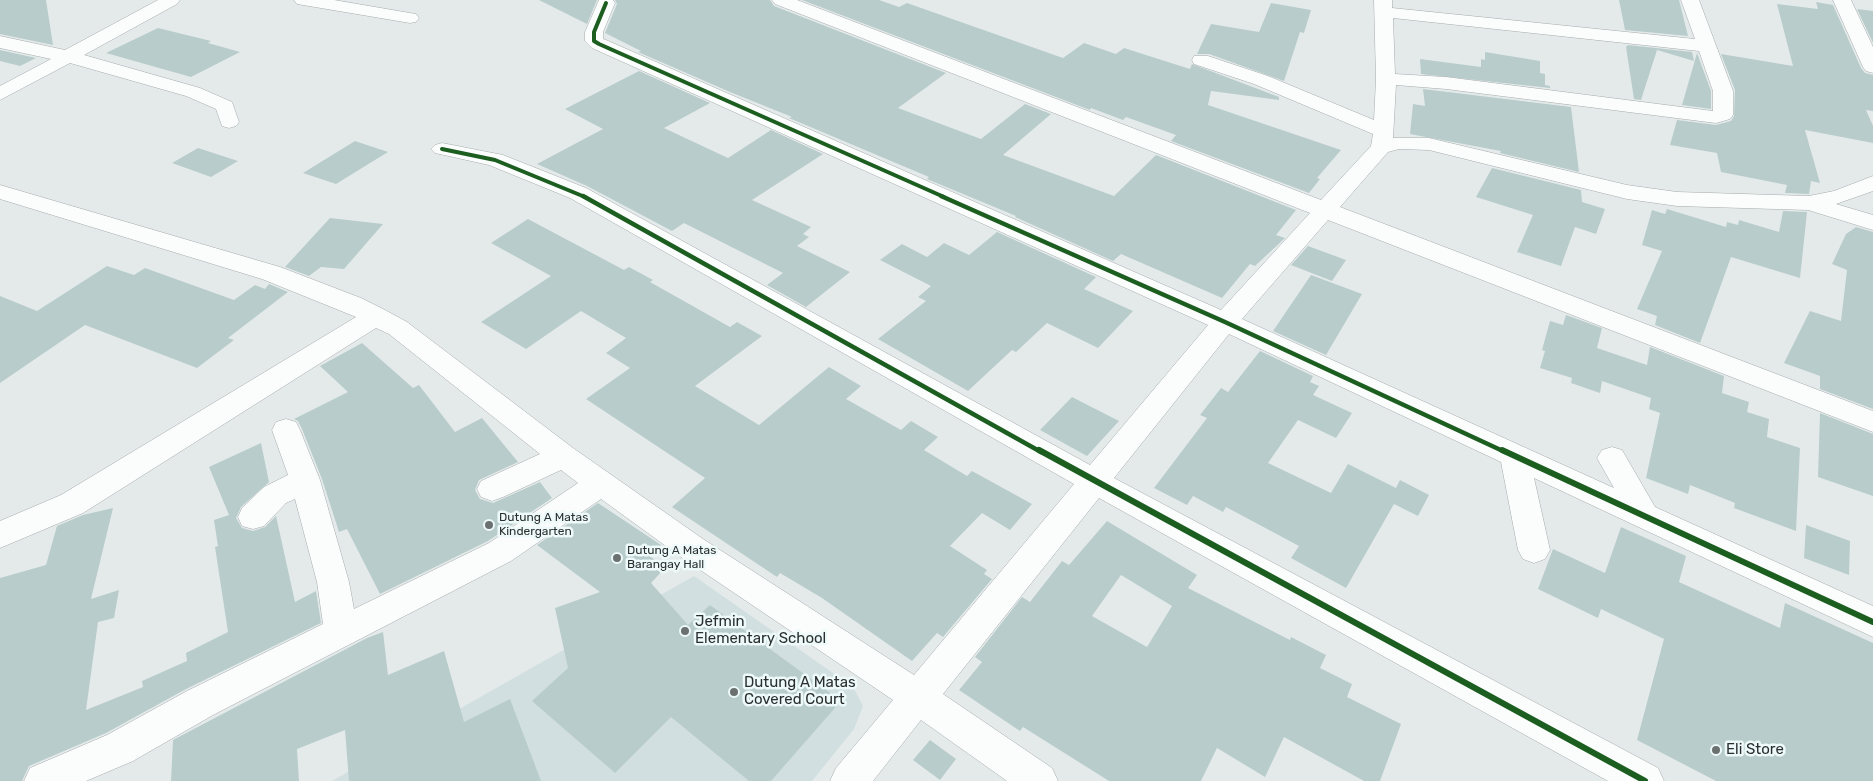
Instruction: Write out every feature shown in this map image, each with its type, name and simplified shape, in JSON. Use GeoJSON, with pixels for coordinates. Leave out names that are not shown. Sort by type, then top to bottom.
{"type":"FeatureCollection","features":[{"type":"Feature","properties":{"kind":"street"},"geometry":{"type":"LineString","coordinates":[[0,94],[65,56],[171,0]]}},
{"type":"Feature","properties":{"kind":"street"},"geometry":{"type":"LineString","coordinates":[[303,0],[410,18]]}},
{"type":"Feature","properties":{"kind":"street"},"geometry":{"type":"LineString","coordinates":[[781,0],[1873,422]]}},
{"type":"Feature","properties":{"kind":"street"},"geometry":{"type":"LineString","coordinates":[[1386,79],[1446,83],[1716,117],[1723,114],[1724,91],[1690,0]]}},
{"type":"Feature","properties":{"kind":"street"},"geometry":{"type":"LineString","coordinates":[[1842,0],[1873,67]]}},
{"type":"Feature","properties":{"kind":"street"},"geometry":{"type":"LineString","coordinates":[[606,3],[594,32],[594,40],[599,44],[1225,322],[1873,622]]}},
{"type":"Feature","properties":{"kind":"street"},"geometry":{"type":"LineString","coordinates":[[849,781],[1225,322],[1382,139],[1386,79],[1384,6],[1707,46]]}},
{"type":"Feature","properties":{"kind":"street"},"geometry":{"type":"LineString","coordinates":[[1853,26],[1873,29]]}},
{"type":"Feature","properties":{"kind":"street"},"geometry":{"type":"LineString","coordinates":[[0,42],[65,56],[219,101],[225,106],[229,122]]}},
{"type":"Feature","properties":{"kind":"street"},"geometry":{"type":"LineString","coordinates":[[1201,60],[1261,80],[1382,139],[1399,143],[1429,144],[1627,192],[1677,199],[1809,203],[1841,196],[1873,183]]}},
{"type":"Feature","properties":{"kind":"street"},"geometry":{"type":"LineString","coordinates":[[442,149],[494,160],[578,193],[1095,482],[1645,781]]}},
{"type":"Feature","properties":{"kind":"street"},"geometry":{"type":"LineString","coordinates":[[0,192],[271,273],[352,304],[398,328],[564,456],[692,548],[918,697],[1039,781]]}},
{"type":"Feature","properties":{"kind":"street"},"geometry":{"type":"LineString","coordinates":[[1809,203],[1873,223]]}},
{"type":"Feature","properties":{"kind":"street"},"geometry":{"type":"LineString","coordinates":[[0,535],[72,504],[376,316]]}},
{"type":"Feature","properties":{"kind":"street"},"geometry":{"type":"LineString","coordinates":[[286,430],[305,480],[333,582],[341,633]]}},
{"type":"Feature","properties":{"kind":"street"},"geometry":{"type":"LineString","coordinates":[[492,489],[564,456]]}},
{"type":"Feature","properties":{"kind":"street"},"geometry":{"type":"LineString","coordinates":[[1514,456],[1534,550]]}},
{"type":"Feature","properties":{"kind":"street"},"geometry":{"type":"LineString","coordinates":[[1612,458],[1644,516]]}},
{"type":"Feature","properties":{"kind":"street"},"geometry":{"type":"LineString","coordinates":[[253,517],[275,495],[305,480]]}},
{"type":"Feature","properties":{"kind":"street"},"geometry":{"type":"LineString","coordinates":[[43,781],[120,748],[200,704],[500,552],[601,483]]}},
{"type":"Feature","properties":{"kind":"shaded area","name":"Jefmin Elementary School"},"geometry":{"type":"Polygon","coordinates":[[[694,576],[853,687],[863,706],[854,729],[812,781],[332,781],[694,576]]]}},
{"type":"Feature","properties":{"kind":"building"},"geometry":{"type":"Polygon","coordinates":[[[0,0],[46,0],[53,45],[0,34],[0,0]]]}},
{"type":"Feature","properties":{"kind":"building"},"geometry":{"type":"Polygon","coordinates":[[[539,0],[597,0],[587,24],[539,0]]]}},
{"type":"Feature","properties":{"kind":"building"},"geometry":{"type":"Polygon","coordinates":[[[615,0],[770,0],[774,6],[946,73],[898,108],[981,139],[1025,104],[1051,114],[1003,155],[1114,196],[1156,155],[1296,210],[1276,235],[1285,238],[1255,266],[1250,264],[1222,298],[1121,254],[1113,261],[1016,216],[927,179],[929,177],[638,52],[641,51],[605,33],[617,4],[615,0]]]}},
{"type":"Feature","properties":{"kind":"building"},"geometry":{"type":"Polygon","coordinates":[[[802,0],[879,0],[899,7],[907,3],[1063,58],[1084,43],[1116,54],[1124,48],[1190,69],[1192,64],[1279,97],[1279,100],[1211,91],[1208,105],[1341,150],[1317,178],[1320,179],[1309,193],[1171,141],[1176,135],[1126,117],[1123,120],[1091,108],[1090,110],[802,0]]]}},
{"type":"Feature","properties":{"kind":"building"},"geometry":{"type":"Polygon","coordinates":[[[1619,0],[1679,0],[1688,36],[1625,30],[1619,0]]]}},
{"type":"Feature","properties":{"kind":"building"},"geometry":{"type":"Polygon","coordinates":[[[1816,2],[1833,5],[1861,68],[1865,73],[1873,75],[1873,111],[1866,110],[1873,126],[1873,143],[1805,130],[1820,183],[1811,181],[1809,194],[1785,193],[1787,185],[1721,172],[1717,153],[1670,145],[1677,120],[1716,125],[1731,121],[1734,116],[1735,90],[1721,54],[1793,66],[1777,4],[1818,9],[1816,2]]]}},
{"type":"Feature","properties":{"kind":"building"},"geometry":{"type":"Polygon","coordinates":[[[1271,3],[1311,10],[1304,33],[1300,32],[1284,81],[1209,54],[1197,54],[1211,24],[1259,32],[1271,3]]]}},
{"type":"Feature","properties":{"kind":"building"},"geometry":{"type":"Polygon","coordinates":[[[1857,9],[1873,11],[1873,43],[1857,9]]]}},
{"type":"Feature","properties":{"kind":"building"},"geometry":{"type":"Polygon","coordinates":[[[158,28],[211,41],[208,43],[240,52],[191,77],[106,53],[158,28]]]}},
{"type":"Feature","properties":{"kind":"building"},"geometry":{"type":"Polygon","coordinates":[[[1628,45],[1692,52],[1694,61],[1657,50],[1641,100],[1634,99],[1626,47],[1628,45]]]}},
{"type":"Feature","properties":{"kind":"building"},"geometry":{"type":"Polygon","coordinates":[[[0,50],[36,58],[20,66],[0,61],[0,50]]]}},
{"type":"Feature","properties":{"kind":"building"},"geometry":{"type":"Polygon","coordinates":[[[1485,52],[1540,61],[1540,73],[1545,74],[1545,85],[1550,86],[1550,88],[1421,74],[1420,59],[1481,67],[1481,59],[1485,60],[1485,52]]]}},
{"type":"Feature","properties":{"kind":"building"},"geometry":{"type":"Polygon","coordinates":[[[1697,53],[1711,91],[1711,109],[1682,105],[1697,53]]]}},
{"type":"Feature","properties":{"kind":"building"},"geometry":{"type":"Polygon","coordinates":[[[639,71],[710,103],[664,128],[728,158],[771,130],[823,154],[752,200],[811,227],[803,234],[809,237],[797,246],[850,272],[806,307],[767,285],[783,273],[684,223],[672,231],[587,186],[537,164],[603,129],[565,109],[639,71]]]}},
{"type":"Feature","properties":{"kind":"building"},"geometry":{"type":"Polygon","coordinates":[[[1423,89],[1571,107],[1579,172],[1500,153],[1501,151],[1410,134],[1413,104],[1425,106],[1423,89]]]}},
{"type":"Feature","properties":{"kind":"building"},"geometry":{"type":"Polygon","coordinates":[[[355,141],[388,152],[336,184],[303,173],[355,141]]]}},
{"type":"Feature","properties":{"kind":"building"},"geometry":{"type":"Polygon","coordinates":[[[198,148],[238,161],[211,177],[172,163],[198,148]]]}},
{"type":"Feature","properties":{"kind":"building"},"geometry":{"type":"Polygon","coordinates":[[[1492,168],[1581,190],[1582,202],[1605,209],[1596,234],[1575,227],[1561,266],[1517,252],[1533,215],[1476,197],[1492,168]]]}},
{"type":"Feature","properties":{"kind":"building"},"geometry":{"type":"Polygon","coordinates":[[[1667,209],[1726,227],[1727,222],[1738,225],[1739,220],[1779,232],[1783,211],[1807,212],[1800,278],[1731,257],[1700,343],[1655,325],[1657,316],[1637,309],[1662,251],[1642,245],[1652,210],[1665,214],[1667,209]]]}},
{"type":"Feature","properties":{"kind":"building"},"geometry":{"type":"Polygon","coordinates":[[[330,218],[383,224],[344,269],[321,267],[309,276],[285,267],[330,218]]]}},
{"type":"Feature","properties":{"kind":"building"},"geometry":{"type":"Polygon","coordinates":[[[528,219],[624,270],[629,267],[653,280],[650,282],[730,327],[737,322],[762,336],[695,386],[759,425],[829,367],[861,386],[846,399],[901,430],[911,421],[938,437],[924,450],[967,476],[972,471],[1032,504],[1010,530],[982,513],[950,546],[987,570],[984,574],[992,579],[943,637],[937,633],[912,661],[822,598],[780,573],[777,577],[672,507],[705,478],[586,399],[630,368],[606,353],[626,338],[581,311],[526,349],[481,322],[551,276],[491,243],[528,219]]]}},
{"type":"Feature","properties":{"kind":"building"},"geometry":{"type":"Polygon","coordinates":[[[1856,227],[1873,232],[1873,409],[1820,389],[1820,376],[1784,363],[1810,311],[1841,321],[1847,270],[1832,264],[1846,234],[1856,227]]]}},
{"type":"Feature","properties":{"kind":"building"},"geometry":{"type":"Polygon","coordinates":[[[997,232],[1096,277],[1084,289],[1133,311],[1098,348],[1047,323],[1016,352],[1012,350],[968,391],[878,339],[926,301],[918,297],[931,286],[880,260],[902,244],[927,257],[944,243],[969,255],[997,232]]]}},
{"type":"Feature","properties":{"kind":"building"},"geometry":{"type":"Polygon","coordinates":[[[1308,246],[1346,260],[1332,281],[1291,265],[1308,246]]]}},
{"type":"Feature","properties":{"kind":"building"},"geometry":{"type":"Polygon","coordinates":[[[107,266],[134,275],[145,268],[234,300],[255,285],[265,289],[269,284],[288,292],[228,338],[234,340],[197,368],[85,325],[0,383],[0,296],[37,311],[107,266]]]}},
{"type":"Feature","properties":{"kind":"building"},"geometry":{"type":"Polygon","coordinates":[[[1311,275],[1362,294],[1326,355],[1273,331],[1311,275]]]}},
{"type":"Feature","properties":{"kind":"building"},"geometry":{"type":"Polygon","coordinates":[[[1566,315],[1602,328],[1597,348],[1647,365],[1650,347],[1724,376],[1722,393],[1749,402],[1747,412],[1769,419],[1767,437],[1800,448],[1796,531],[1734,508],[1735,503],[1690,485],[1688,494],[1646,478],[1660,413],[1649,409],[1651,398],[1602,381],[1600,393],[1571,383],[1572,378],[1540,368],[1545,351],[1542,350],[1550,321],[1563,325],[1566,315]]]}},
{"type":"Feature","properties":{"kind":"building"},"geometry":{"type":"Polygon","coordinates":[[[362,343],[413,388],[419,385],[455,432],[482,418],[518,462],[479,480],[475,490],[480,499],[493,503],[540,482],[552,498],[488,541],[380,594],[347,529],[339,532],[322,479],[302,429],[298,421],[294,419],[348,392],[320,366],[362,343]]]}},
{"type":"Feature","properties":{"kind":"building"},"geometry":{"type":"Polygon","coordinates":[[[1260,351],[1313,376],[1310,382],[1319,386],[1313,395],[1352,413],[1336,438],[1298,420],[1268,463],[1331,493],[1348,464],[1396,488],[1400,480],[1429,495],[1418,516],[1394,504],[1346,588],[1291,558],[1299,546],[1226,507],[1223,512],[1193,496],[1187,505],[1154,488],[1207,418],[1200,415],[1221,388],[1228,392],[1260,351]]]}},
{"type":"Feature","properties":{"kind":"building"},"geometry":{"type":"Polygon","coordinates":[[[1072,397],[1119,421],[1087,456],[1040,430],[1072,397]]]}},
{"type":"Feature","properties":{"kind":"building"},"geometry":{"type":"Polygon","coordinates":[[[1820,413],[1873,434],[1873,496],[1818,477],[1820,413]]]}},
{"type":"Feature","properties":{"kind":"building"},"geometry":{"type":"Polygon","coordinates":[[[261,443],[269,482],[241,507],[236,518],[242,528],[253,531],[265,527],[276,516],[295,602],[316,591],[321,623],[186,689],[106,733],[29,766],[22,781],[0,781],[0,578],[46,565],[57,526],[83,515],[113,508],[91,599],[119,590],[114,618],[98,622],[86,710],[143,687],[142,681],[187,661],[186,653],[228,632],[215,547],[218,546],[214,520],[229,515],[209,467],[261,443]]]}},
{"type":"Feature","properties":{"kind":"building"},"geometry":{"type":"Polygon","coordinates":[[[598,503],[661,545],[649,556],[666,567],[651,583],[688,625],[710,605],[841,701],[771,781],[749,781],[671,717],[615,773],[532,701],[568,668],[555,608],[600,592],[537,545],[598,503]]]}},
{"type":"Feature","properties":{"kind":"building"},"geometry":{"type":"Polygon","coordinates":[[[1107,521],[1197,575],[1188,588],[1290,640],[1291,637],[1326,655],[1320,668],[1352,684],[1347,697],[1401,724],[1380,781],[1364,781],[1284,737],[1265,777],[1217,748],[1201,781],[1109,781],[1023,727],[1020,731],[959,690],[982,662],[975,657],[1022,597],[1030,602],[1062,561],[1069,565],[1107,521]],[[1121,575],[1092,616],[1147,647],[1172,606],[1121,575]]]}},
{"type":"Feature","properties":{"kind":"building"},"geometry":{"type":"Polygon","coordinates":[[[1806,525],[1850,541],[1849,575],[1804,558],[1806,525]]]}},
{"type":"Feature","properties":{"kind":"building"},"geometry":{"type":"Polygon","coordinates":[[[1621,527],[1686,556],[1679,582],[1780,628],[1785,603],[1873,643],[1873,781],[1716,781],[1637,740],[1664,639],[1601,609],[1598,618],[1538,589],[1553,549],[1605,573],[1621,527]]]}},
{"type":"Feature","properties":{"kind":"building"},"geometry":{"type":"Polygon","coordinates":[[[383,632],[388,675],[444,651],[464,722],[510,699],[541,781],[349,781],[345,730],[297,749],[299,781],[171,781],[173,740],[367,638],[383,632]]]}},
{"type":"Feature","properties":{"kind":"building"},"geometry":{"type":"Polygon","coordinates":[[[930,740],[956,759],[940,780],[913,760],[930,740]]]}},
{"type":"Feature","properties":{"kind":"cycle path"},"geometry":{"type":"LineString","coordinates":[[606,3],[594,32],[594,41],[599,44],[1225,322],[1873,622]]}},
{"type":"Feature","properties":{"kind":"cycle path"},"geometry":{"type":"LineString","coordinates":[[442,149],[495,160],[578,193],[1095,482],[1645,781]]}},
{"type":"Feature","properties":{"kind":"place","name":"Dutung A Matas Kindergarten"},"geometry":{"type":"Point","coordinates":[489,525]}},
{"type":"Feature","properties":{"kind":"place","name":"Dutung A Matas Barangay Hall"},"geometry":{"type":"Point","coordinates":[617,558]}},
{"type":"Feature","properties":{"kind":"place","name":"Jefmin Elementary School"},"geometry":{"type":"Point","coordinates":[685,631]}},
{"type":"Feature","properties":{"kind":"place","name":"Dutung A Matas Covered Court"},"geometry":{"type":"Point","coordinates":[734,692]}},
{"type":"Feature","properties":{"kind":"place","name":"Eli Store"},"geometry":{"type":"Point","coordinates":[1716,750]}}]}
